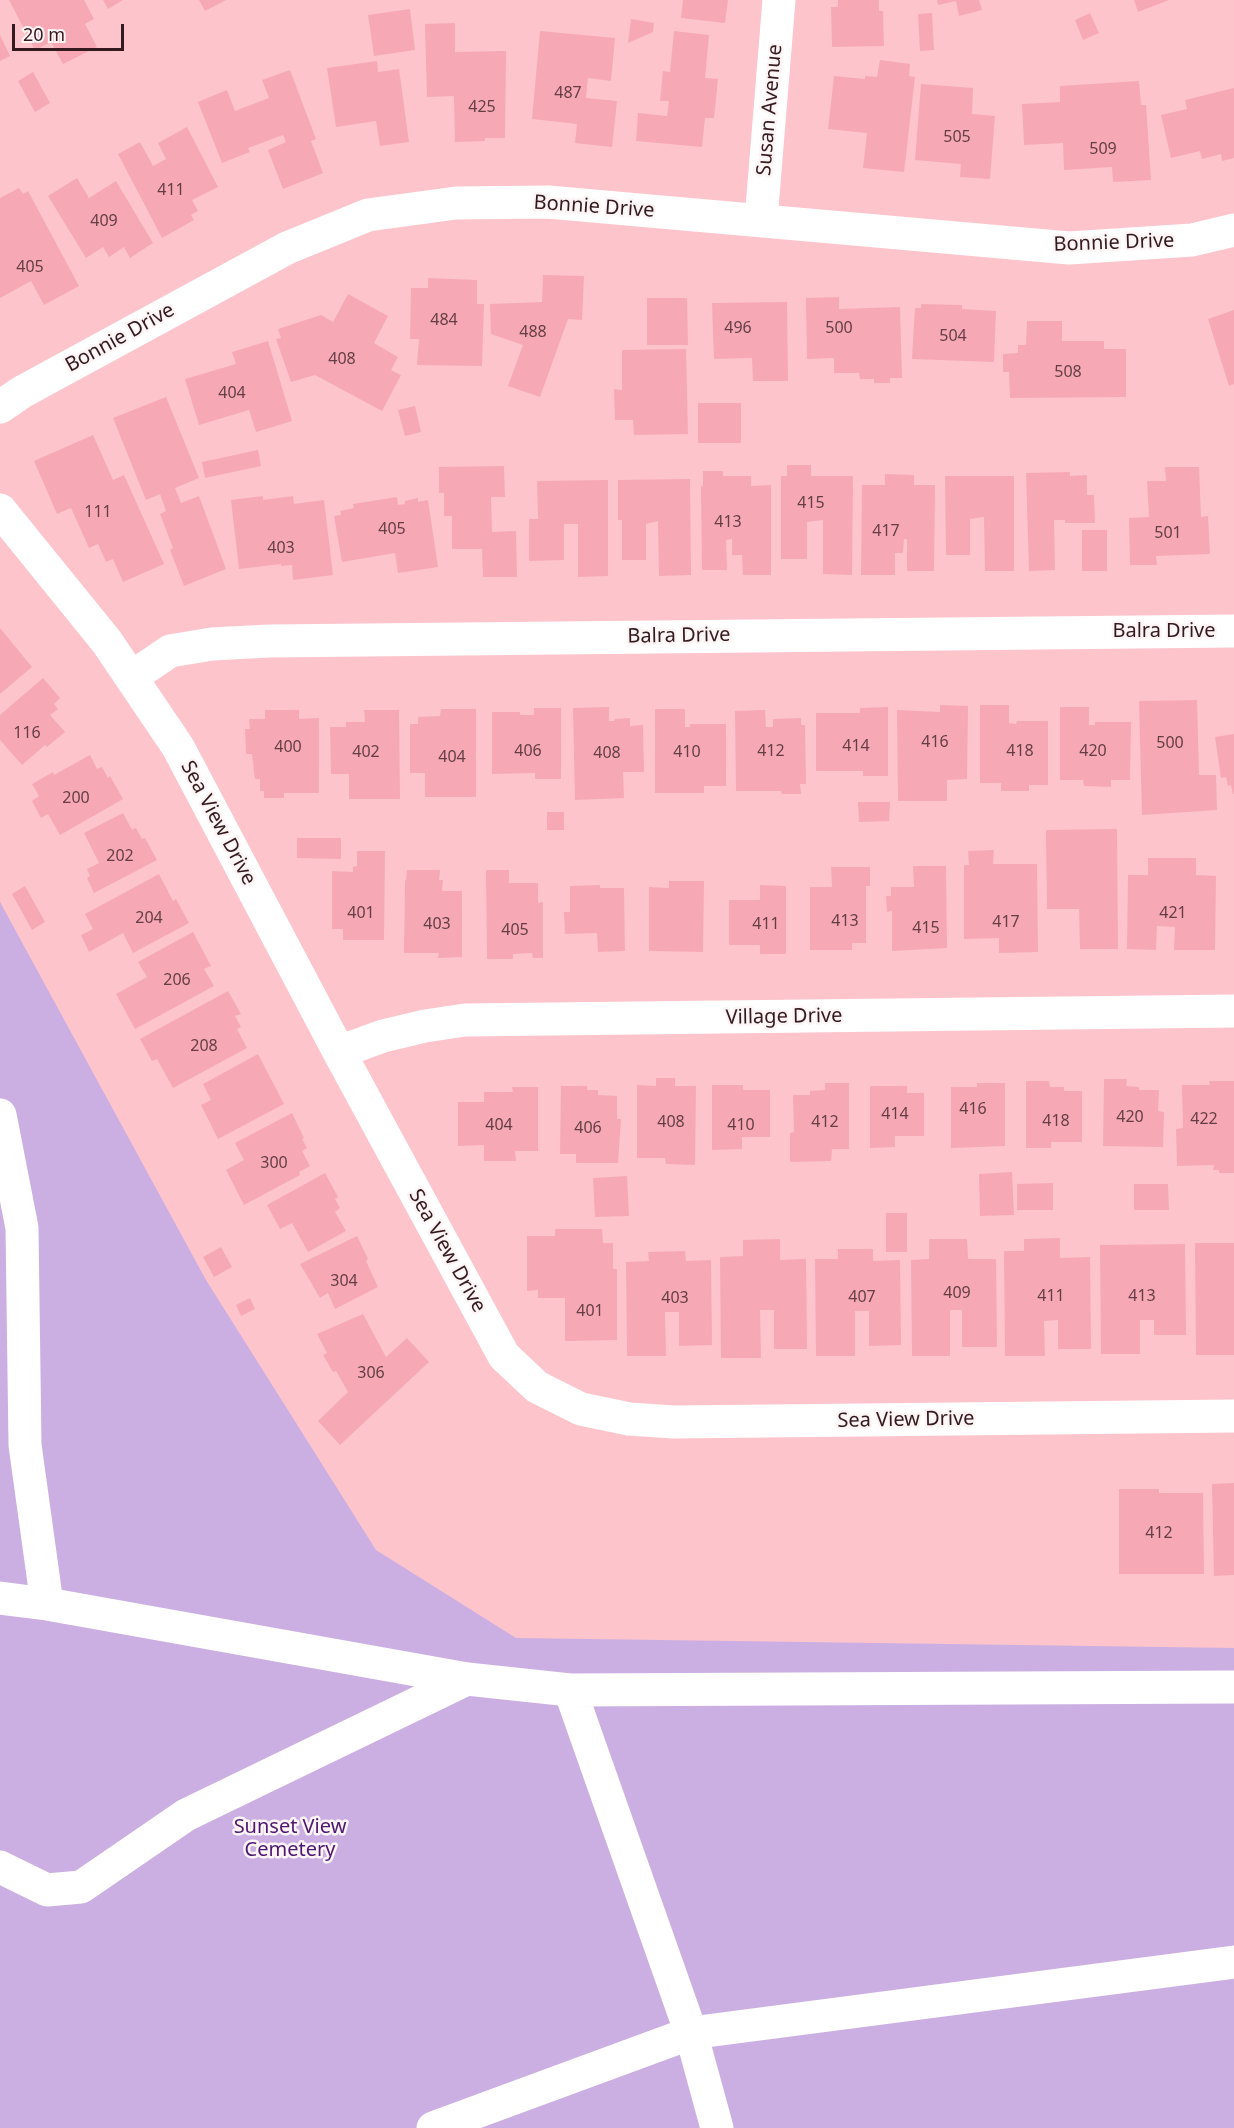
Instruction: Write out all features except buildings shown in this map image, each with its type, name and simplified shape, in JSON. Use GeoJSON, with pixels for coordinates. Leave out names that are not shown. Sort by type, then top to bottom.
{"type":"FeatureCollection","features":[{"type":"Feature","properties":{"kind":"street","name":"Susan Avenue"},"geometry":{"type":"LineString","coordinates":[[761,220],[779,0]]}},
{"type":"Feature","properties":{"kind":"street","name":"Bonnie Drive"},"geometry":{"type":"LineString","coordinates":[[0,407],[32,386],[287,248],[368,215],[456,202],[548,202],[1069,248],[1191,240],[1234,230]]}},
{"type":"Feature","properties":{"kind":"street","name":"Sea View Drive"},"geometry":{"type":"LineString","coordinates":[[0,510],[107,642],[178,747],[339,1052],[504,1356],[537,1387],[580,1409],[629,1419],[674,1422],[1234,1416]]}},
{"type":"Feature","properties":{"kind":"street","name":"Balra Drive"},"geometry":{"type":"LineString","coordinates":[[132,677],[170,651],[212,644],[269,641],[1234,631]]}},
{"type":"Feature","properties":{"kind":"street","name":"Village Drive"},"geometry":{"type":"LineString","coordinates":[[339,1052],[383,1036],[465,1020],[1234,1011]]}},
{"type":"Feature","properties":{"kind":"street"},"geometry":{"type":"LineString","coordinates":[[0,1115],[22,1228],[26,1445],[47,1604]]}},
{"type":"Feature","properties":{"kind":"street"},"geometry":{"type":"LineString","coordinates":[[0,1598],[47,1604],[467,1679],[570,1690],[1234,1687]]}},
{"type":"Feature","properties":{"kind":"street"},"geometry":{"type":"LineString","coordinates":[[0,1867],[46,1890],[81,1887],[186,1815],[467,1679]]}},
{"type":"Feature","properties":{"kind":"street"},"geometry":{"type":"LineString","coordinates":[[570,1690],[691,2033],[717,2128]]}},
{"type":"Feature","properties":{"kind":"street"},"geometry":{"type":"LineString","coordinates":[[433,2128],[691,2033],[1234,1962]]}},
{"type":"Feature","properties":{"kind":"green space","name":"Sunset View Cemetery"},"geometry":{"type":"Polygon","coordinates":[[[0,902],[206,1280],[376,1550],[516,1638],[1234,1648],[1234,2128],[0,2128],[0,902]]]}}]}
